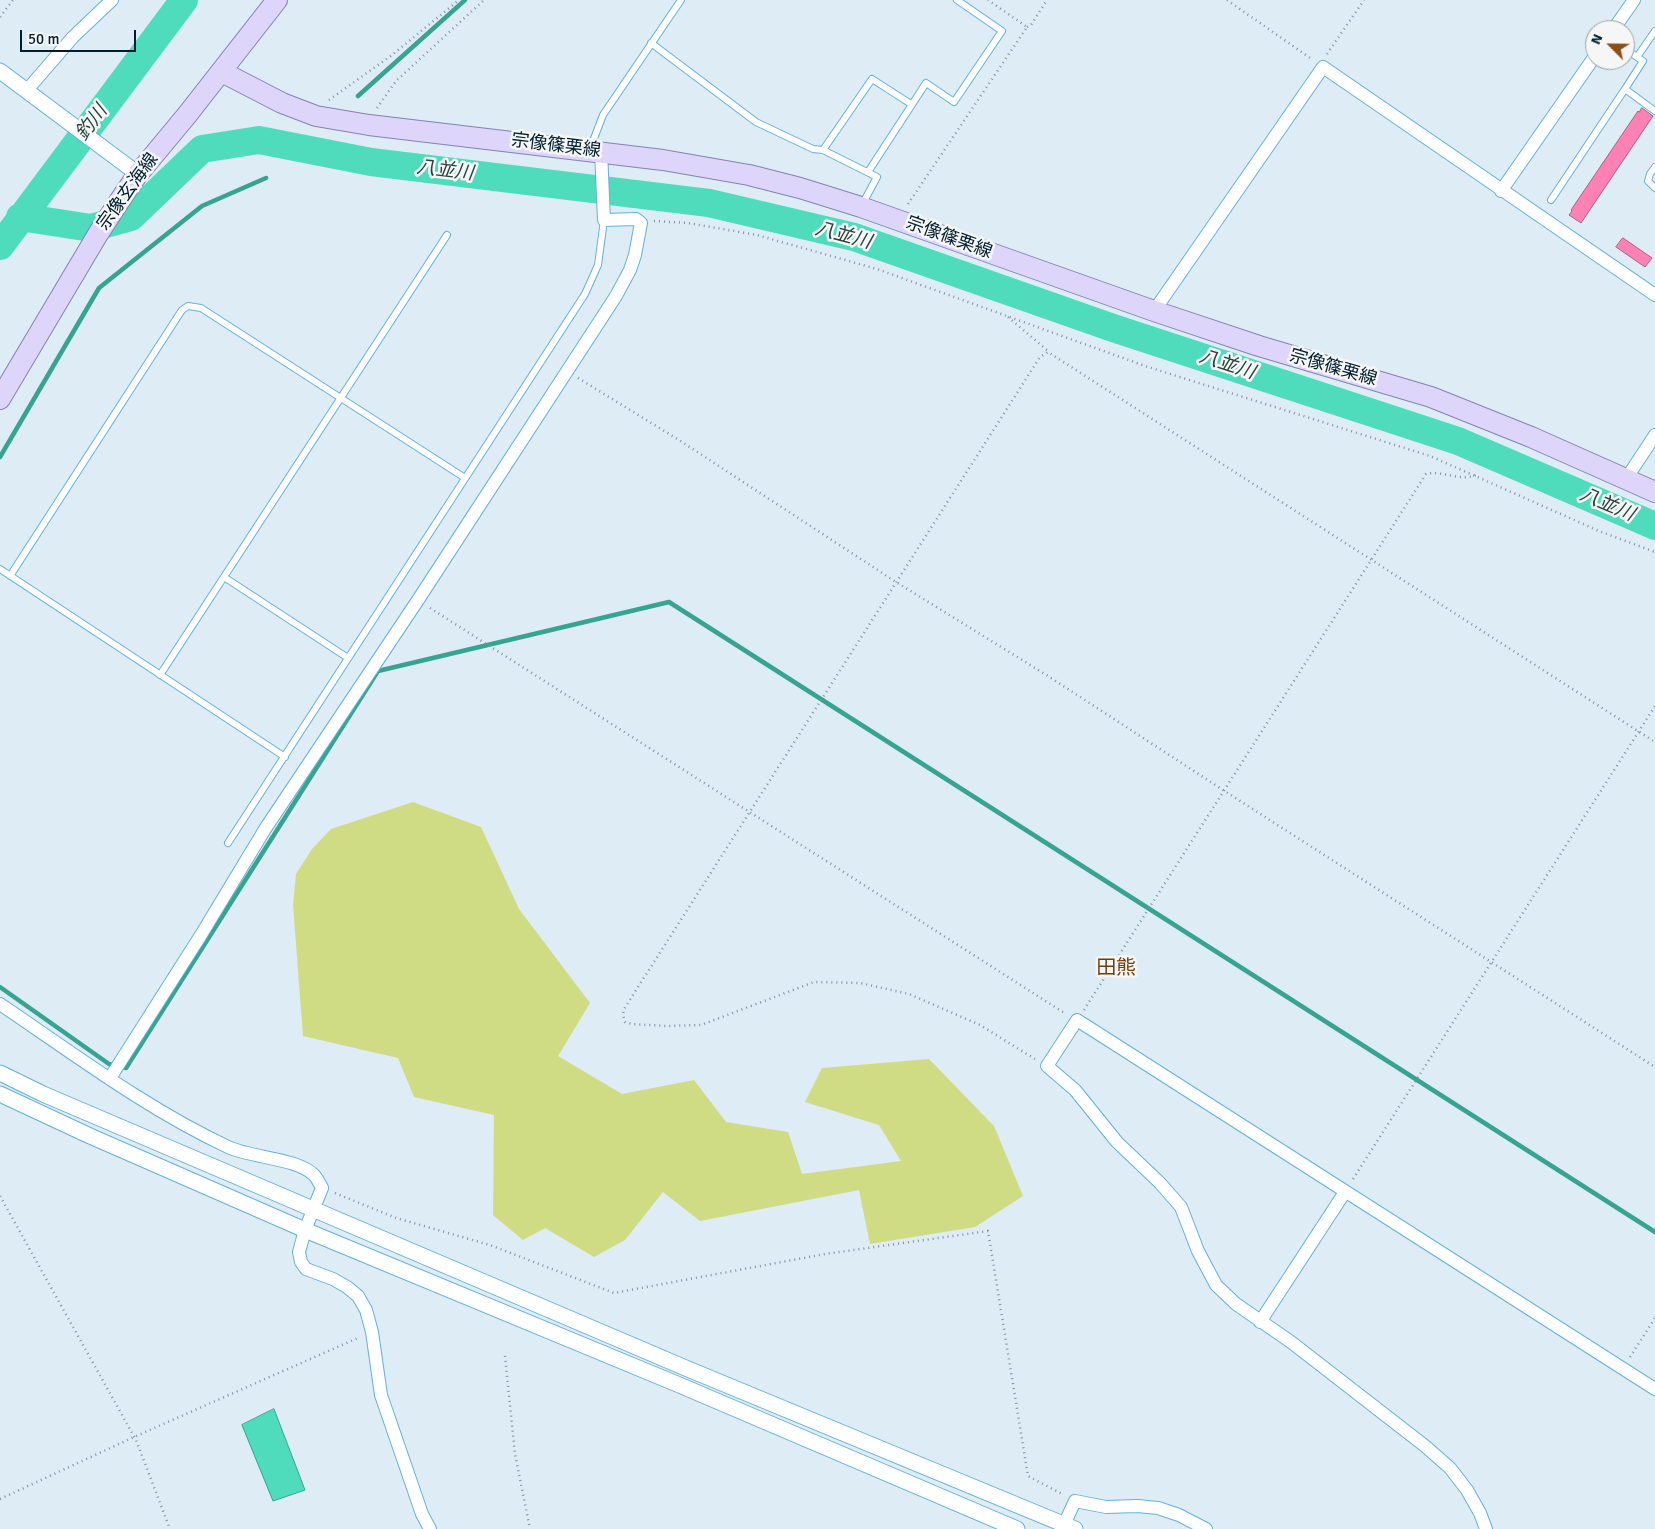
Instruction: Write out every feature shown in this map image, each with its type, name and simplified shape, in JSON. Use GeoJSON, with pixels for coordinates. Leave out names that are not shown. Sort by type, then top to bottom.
{"type":"FeatureCollection","features":[{"type":"Feature","properties":{"kind":"main road","name":"宗像玄海線"},"geometry":{"type":"LineString","coordinates":[[0,399],[98,234],[124,194],[133,170],[222,72],[277,0]]}},
{"type":"Feature","properties":{"kind":"main road","name":"宗像篠栗線"},"geometry":{"type":"LineString","coordinates":[[222,72],[282,103],[316,116],[369,125],[597,155],[680,162],[749,175],[800,188],[898,219],[1154,312],[1431,397],[1522,433],[1655,492]]}},
{"type":"Feature","properties":{"kind":"street"},"geometry":{"type":"LineString","coordinates":[[29,92],[73,36],[112,0]]}},
{"type":"Feature","properties":{"kind":"street"},"geometry":{"type":"LineString","coordinates":[[1620,20],[1634,0]]}},
{"type":"Feature","properties":{"kind":"street"},"geometry":{"type":"LineString","coordinates":[[1154,312],[1323,67],[1655,295]]}},
{"type":"Feature","properties":{"kind":"street"},"geometry":{"type":"LineString","coordinates":[[1501,191],[1585,70]]}},
{"type":"Feature","properties":{"kind":"street"},"geometry":{"type":"LineString","coordinates":[[0,71],[133,170]]}},
{"type":"Feature","properties":{"kind":"street"},"geometry":{"type":"LineString","coordinates":[[110,1078],[201,935],[265,829],[568,371],[616,296],[630,270],[641,223],[636,220],[603,214],[597,155]]}},
{"type":"Feature","properties":{"kind":"street"},"geometry":{"type":"LineString","coordinates":[[1626,479],[1655,435]]}},
{"type":"Feature","properties":{"kind":"street"},"geometry":{"type":"LineString","coordinates":[[0,1004],[110,1078],[204,1135],[240,1153],[296,1165],[313,1174],[322,1188],[305,1230],[299,1252],[301,1262],[306,1269],[333,1279],[358,1296],[366,1310],[372,1332],[381,1395],[422,1514],[430,1529]]}},
{"type":"Feature","properties":{"kind":"street"},"geometry":{"type":"LineString","coordinates":[[1486,1529],[1480,1513],[1467,1490],[1450,1468],[1425,1446],[1291,1342],[1236,1304],[1216,1285],[1198,1251],[1181,1207],[1160,1183],[1117,1142],[1075,1090],[1047,1066],[1077,1020],[1655,1389]]}},
{"type":"Feature","properties":{"kind":"street"},"geometry":{"type":"LineString","coordinates":[[0,1073],[43,1094],[1067,1527],[1075,1500],[1106,1508],[1138,1506],[1158,1508],[1179,1515],[1206,1529]]}},
{"type":"Feature","properties":{"kind":"street"},"geometry":{"type":"LineString","coordinates":[[0,1094],[305,1230],[677,1384],[1017,1529]]}},
{"type":"Feature","properties":{"kind":"street"},"geometry":{"type":"LineString","coordinates":[[1260,1322],[1345,1192]]}},
{"type":"Feature","properties":{"kind":"lane"},"geometry":{"type":"LineString","coordinates":[[597,155],[603,115],[681,0]]}},
{"type":"Feature","properties":{"kind":"lane"},"geometry":{"type":"LineString","coordinates":[[868,172],[926,83],[954,102],[1002,31],[957,0]]}},
{"type":"Feature","properties":{"kind":"lane"},"geometry":{"type":"LineString","coordinates":[[1550,200],[1644,61],[1637,57],[1655,31]]}},
{"type":"Feature","properties":{"kind":"lane"},"geometry":{"type":"LineString","coordinates":[[651,43],[756,122],[813,149],[823,150],[877,177],[861,207]]}},
{"type":"Feature","properties":{"kind":"lane"},"geometry":{"type":"LineString","coordinates":[[823,150],[872,79],[912,104]]}},
{"type":"Feature","properties":{"kind":"lane"},"geometry":{"type":"LineString","coordinates":[[1625,89],[1655,111]]}},
{"type":"Feature","properties":{"kind":"lane"},"geometry":{"type":"LineString","coordinates":[[1655,167],[1648,181],[1655,188]]}},
{"type":"Feature","properties":{"kind":"lane"},"geometry":{"type":"LineString","coordinates":[[228,843],[585,294],[598,265],[603,214]]}},
{"type":"Feature","properties":{"kind":"lane"},"geometry":{"type":"LineString","coordinates":[[160,675],[447,235]]}},
{"type":"Feature","properties":{"kind":"lane"},"geometry":{"type":"LineString","coordinates":[[10,576],[182,310],[188,306],[201,308],[465,478]]}},
{"type":"Feature","properties":{"kind":"lane"},"geometry":{"type":"LineString","coordinates":[[0,570],[285,757]]}},
{"type":"Feature","properties":{"kind":"lane"},"geometry":{"type":"LineString","coordinates":[[224,577],[348,658]]}},
{"type":"Feature","properties":{"kind":"path"},"geometry":{"type":"LineString","coordinates":[[0,17],[13,0]]}},
{"type":"Feature","properties":{"kind":"path"},"geometry":{"type":"LineString","coordinates":[[316,116],[331,97],[392,55],[459,0]]}},
{"type":"Feature","properties":{"kind":"path"},"geometry":{"type":"LineString","coordinates":[[369,125],[380,102],[396,81],[484,0]]}},
{"type":"Feature","properties":{"kind":"path"},"geometry":{"type":"LineString","coordinates":[[988,0],[1027,27]]}},
{"type":"Feature","properties":{"kind":"path"},"geometry":{"type":"LineString","coordinates":[[898,219],[1047,0]]}},
{"type":"Feature","properties":{"kind":"path"},"geometry":{"type":"LineString","coordinates":[[1227,0],[1323,67],[1324,59],[1364,0]]}},
{"type":"Feature","properties":{"kind":"path"},"geometry":{"type":"LineString","coordinates":[[636,220],[688,223],[757,235],[877,269],[1145,366],[1430,456],[1599,531],[1655,552]]}},
{"type":"Feature","properties":{"kind":"path"},"geometry":{"type":"LineString","coordinates":[[1007,316],[1048,352],[1655,742]]}},
{"type":"Feature","properties":{"kind":"path"},"geometry":{"type":"LineString","coordinates":[[1047,1066],[980,1025],[909,994],[860,983],[814,982],[701,1025],[666,1026],[632,1024],[626,1022],[623,1015],[624,1009],[1040,356],[1048,352]]}},
{"type":"Feature","properties":{"kind":"path"},"geometry":{"type":"LineString","coordinates":[[568,371],[679,440],[896,582],[1048,676],[1655,1067]]}},
{"type":"Feature","properties":{"kind":"path"},"geometry":{"type":"LineString","coordinates":[[418,600],[1077,1020],[1426,474],[1435,472],[1469,478],[1476,475]]}},
{"type":"Feature","properties":{"kind":"path"},"geometry":{"type":"LineString","coordinates":[[1345,1192],[1655,706]]}},
{"type":"Feature","properties":{"kind":"path"},"geometry":{"type":"LineString","coordinates":[[322,1188],[396,1218],[490,1245],[614,1293],[825,1254],[988,1231],[1028,1476],[1075,1500]]}},
{"type":"Feature","properties":{"kind":"path"},"geometry":{"type":"LineString","coordinates":[[0,1196],[134,1437],[170,1529]]}},
{"type":"Feature","properties":{"kind":"path"},"geometry":{"type":"LineString","coordinates":[[1623,1369],[1655,1318]]}},
{"type":"Feature","properties":{"kind":"path"},"geometry":{"type":"LineString","coordinates":[[0,1499],[134,1437],[372,1332]]}},
{"type":"Feature","properties":{"kind":"path"},"geometry":{"type":"LineString","coordinates":[[505,1356],[515,1454],[530,1529]]}},
{"type":"Feature","properties":{"kind":"shaded area"},"geometry":{"type":"Polygon","coordinates":[[[413,802],[481,827],[519,909],[590,1003],[558,1056],[622,1094],[694,1080],[726,1122],[788,1132],[802,1174],[901,1161],[879,1125],[805,1102],[822,1068],[929,1059],[994,1126],[1023,1196],[975,1227],[870,1244],[859,1190],[700,1221],[663,1192],[625,1240],[594,1257],[545,1228],[523,1240],[493,1215],[494,1115],[414,1097],[398,1058],[303,1036],[293,905],[296,874],[312,849],[331,829],[413,802]]]}},
{"type":"Feature","properties":{"kind":"shaded area"},"geometry":{"type":"Polygon","coordinates":[[[274,1409],[305,1490],[273,1501],[242,1425],[274,1409]]]}},
{"type":"Feature","properties":{"kind":"building"},"geometry":{"type":"Polygon","coordinates":[[[1642,108],[1653,116],[1581,223],[1569,215],[1571,210],[1638,111],[1642,108]]]}},
{"type":"Feature","properties":{"kind":"building"},"geometry":{"type":"Polygon","coordinates":[[[1623,238],[1652,258],[1645,267],[1616,247],[1623,238]]]}},
{"type":"Feature","properties":{"kind":"waterway","name":"釣川"},"geometry":{"type":"LineString","coordinates":[[0,246],[184,0]]}},
{"type":"Feature","properties":{"kind":"waterway"},"geometry":{"type":"LineString","coordinates":[[358,96],[465,0]]}},
{"type":"Feature","properties":{"kind":"waterway","name":"八並川"},"geometry":{"type":"LineString","coordinates":[[20,217],[91,228],[131,217],[202,149],[259,140],[371,162],[709,203],[854,237],[1113,328],[1458,441],[1655,526]]}},
{"type":"Feature","properties":{"kind":"waterway"},"geometry":{"type":"LineString","coordinates":[[0,457],[99,288],[202,206],[266,178]]}},
{"type":"Feature","properties":{"kind":"waterway"},"geometry":{"type":"LineString","coordinates":[[0,987],[109,1064],[126,1068],[378,671],[669,602],[1655,1232]]}},
{"type":"Feature","properties":{"kind":"district","name":"田熊"},"geometry":{"type":"Point","coordinates":[1116,969]}}]}
